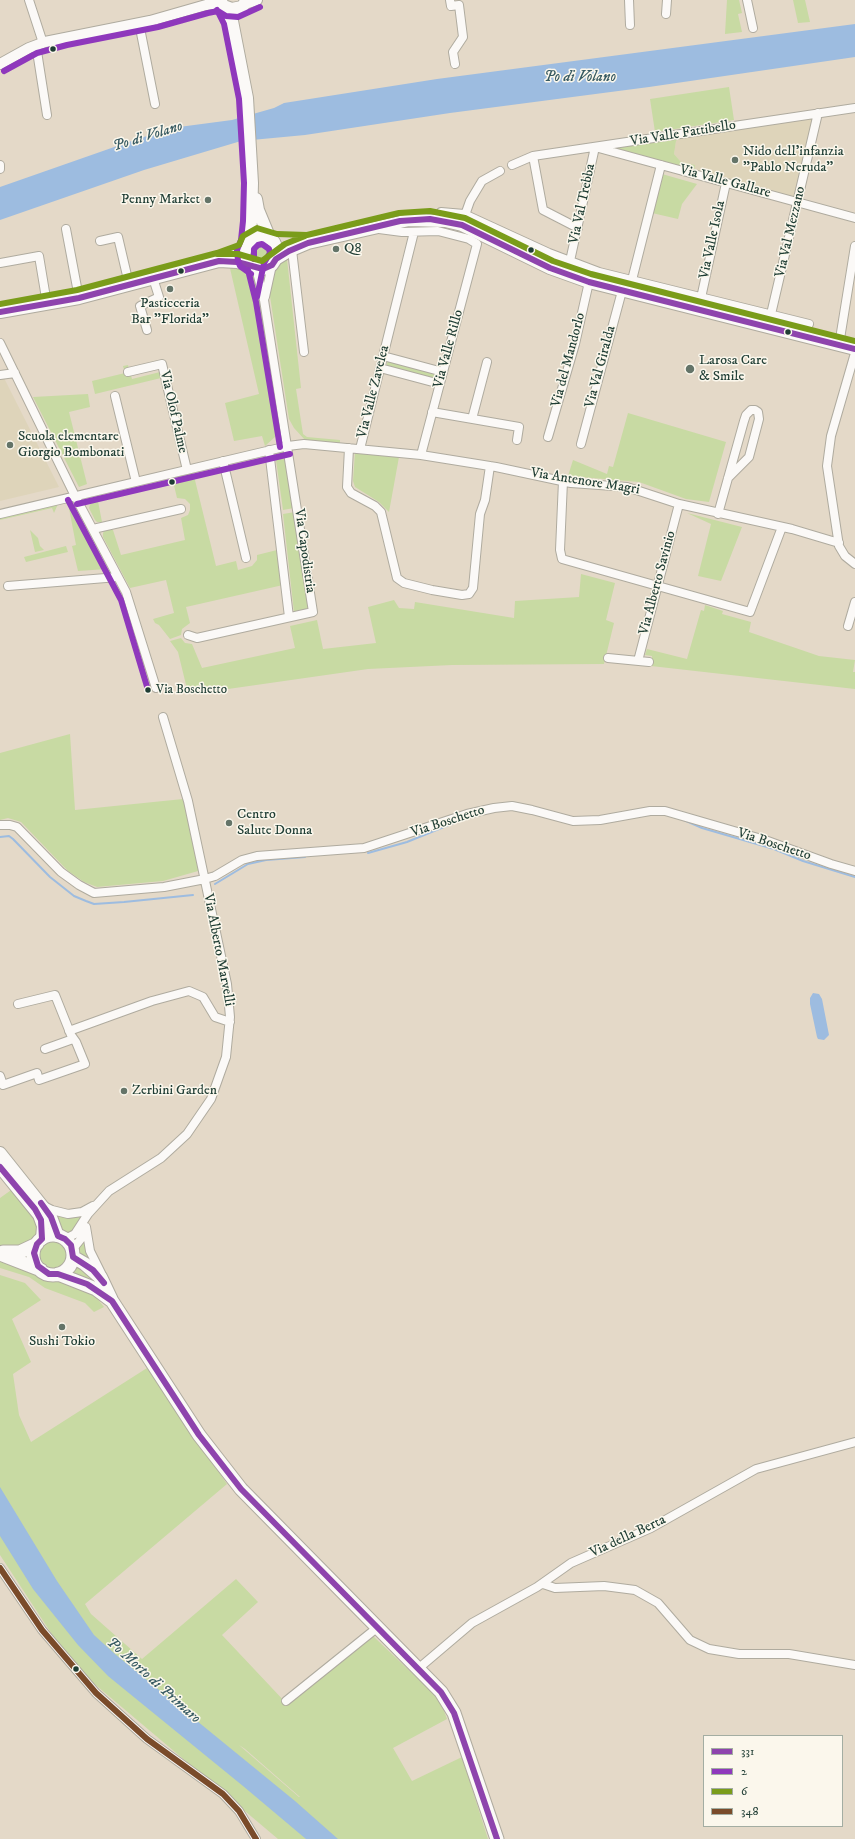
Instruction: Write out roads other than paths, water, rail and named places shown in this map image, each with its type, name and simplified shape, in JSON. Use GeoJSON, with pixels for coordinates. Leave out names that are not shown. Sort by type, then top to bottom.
{"type":"FeatureCollection","features":[{"type":"Feature","properties":{"kind":"main road"},"geometry":{"type":"LineString","coordinates":[[221,3],[232,9],[243,4]]}},
{"type":"Feature","properties":{"kind":"main road"},"geometry":{"type":"LineString","coordinates":[[221,3],[231,18],[235,31],[247,98],[252,183],[251,221],[246,260],[253,267]]}},
{"type":"Feature","properties":{"kind":"main road"},"geometry":{"type":"LineString","coordinates":[[235,31],[235,17],[243,4]]}},
{"type":"Feature","properties":{"kind":"main road"},"geometry":{"type":"LineString","coordinates":[[252,183],[258,210],[278,251],[274,262]]}},
{"type":"Feature","properties":{"kind":"main road"},"geometry":{"type":"LineString","coordinates":[[219,262],[263,269],[292,250],[308,243],[400,221],[416,219],[463,220],[550,268],[589,282],[622,291],[770,321],[839,345],[855,349]]}},
{"type":"Feature","properties":{"kind":"main road"},"geometry":{"type":"LineString","coordinates":[[0,312],[79,298],[219,262],[247,246],[258,236],[272,240],[308,243]]}},
{"type":"Feature","properties":{"kind":"main road"},"geometry":{"type":"LineString","coordinates":[[0,1153],[43,1206],[67,1245],[93,1270],[107,1288],[112,1301],[200,1435],[227,1472],[262,1512],[434,1683],[452,1708],[497,1839]]}},
{"type":"Feature","properties":{"kind":"main road"},"geometry":{"type":"LineString","coordinates":[[0,1167],[39,1215],[43,1226],[34,1259],[41,1270]]}},
{"type":"Feature","properties":{"kind":"main road"},"geometry":{"type":"LineString","coordinates":[[0,1253],[20,1252],[32,1248],[49,1236],[67,1245]]}},
{"type":"Feature","properties":{"kind":"main road"},"geometry":{"type":"LineString","coordinates":[[58,1274],[69,1266],[67,1245]]}},
{"type":"Feature","properties":{"kind":"main road"},"geometry":{"type":"LineString","coordinates":[[0,1253],[49,1274],[58,1274],[96,1289],[112,1301]]}},
{"type":"Feature","properties":{"kind":"street"},"geometry":{"type":"LineString","coordinates":[[30,0],[39,44],[47,115]]}},
{"type":"Feature","properties":{"kind":"street"},"geometry":{"type":"LineString","coordinates":[[191,9],[204,0]]}},
{"type":"Feature","properties":{"kind":"street"},"geometry":{"type":"LineString","coordinates":[[243,4],[256,0]]}},
{"type":"Feature","properties":{"kind":"street"},"geometry":{"type":"LineString","coordinates":[[450,0],[450,6],[459,5],[463,37],[453,52],[455,64]]}},
{"type":"Feature","properties":{"kind":"street"},"geometry":{"type":"LineString","coordinates":[[629,0],[630,25]]}},
{"type":"Feature","properties":{"kind":"street"},"geometry":{"type":"LineString","coordinates":[[666,14],[667,0]]}},
{"type":"Feature","properties":{"kind":"street"},"geometry":{"type":"LineString","coordinates":[[746,0],[753,28]]}},
{"type":"Feature","properties":{"kind":"street"},"geometry":{"type":"LineString","coordinates":[[0,64],[39,44],[139,23],[191,9],[221,3]]}},
{"type":"Feature","properties":{"kind":"street"},"geometry":{"type":"LineString","coordinates":[[139,23],[155,104]]}},
{"type":"Feature","properties":{"kind":"street","name":"Via Valle Fattibello"},"geometry":{"type":"LineString","coordinates":[[512,165],[533,156],[855,108]]}},
{"type":"Feature","properties":{"kind":"street","name":"Via Val Mezzano"},"geometry":{"type":"LineString","coordinates":[[770,321],[818,113]]}},
{"type":"Feature","properties":{"kind":"street","name":"Via Valle Gallare"},"geometry":{"type":"LineString","coordinates":[[596,147],[855,218]]}},
{"type":"Feature","properties":{"kind":"street","name":"Via Val Trebba"},"geometry":{"type":"LineString","coordinates":[[570,262],[596,147]]}},
{"type":"Feature","properties":{"kind":"street"},"geometry":{"type":"LineString","coordinates":[[533,156],[543,210],[578,228]]}},
{"type":"Feature","properties":{"kind":"street"},"geometry":{"type":"LineString","coordinates":[[632,280],[661,165]]}},
{"type":"Feature","properties":{"kind":"street"},"geometry":{"type":"LineString","coordinates":[[500,171],[482,181],[463,220],[599,272],[701,298],[770,321],[809,324]]}},
{"type":"Feature","properties":{"kind":"street","name":"Via Valle Isola"},"geometry":{"type":"LineString","coordinates":[[701,298],[726,183]]}},
{"type":"Feature","properties":{"kind":"street"},"geometry":{"type":"LineString","coordinates":[[400,221],[406,228],[414,232]]}},
{"type":"Feature","properties":{"kind":"street"},"geometry":{"type":"LineString","coordinates":[[370,228],[395,232],[414,232]]}},
{"type":"Feature","properties":{"kind":"street"},"geometry":{"type":"LineString","coordinates":[[66,229],[79,298]]}},
{"type":"Feature","properties":{"kind":"street","name":"Via Valle Rillo"},"geometry":{"type":"LineString","coordinates":[[414,232],[438,231],[469,239],[477,244],[421,455]]}},
{"type":"Feature","properties":{"kind":"street","name":"Via Valle Zavelea"},"geometry":{"type":"LineString","coordinates":[[414,232],[360,449],[421,455],[490,466]]}},
{"type":"Feature","properties":{"kind":"street"},"geometry":{"type":"LineString","coordinates":[[100,241],[118,237],[129,284]]}},
{"type":"Feature","properties":{"kind":"street"},"geometry":{"type":"LineString","coordinates":[[839,345],[855,246]]}},
{"type":"Feature","properties":{"kind":"street"},"geometry":{"type":"LineString","coordinates":[[292,250],[304,352]]}},
{"type":"Feature","properties":{"kind":"street"},"geometry":{"type":"LineString","coordinates":[[0,263],[39,256],[47,304]]}},
{"type":"Feature","properties":{"kind":"street","name":"Via Capodistria"},"geometry":{"type":"LineString","coordinates":[[264,300],[274,262]]}},
{"type":"Feature","properties":{"kind":"street","name":"Via Capodistria"},"geometry":{"type":"LineString","coordinates":[[253,267],[264,300],[288,446],[312,612],[289,617],[269,450]]}},
{"type":"Feature","properties":{"kind":"street"},"geometry":{"type":"LineString","coordinates":[[147,330],[140,306],[159,297],[153,278]]}},
{"type":"Feature","properties":{"kind":"street","name":"Via del Mandorlo"},"geometry":{"type":"LineString","coordinates":[[548,437],[575,344],[589,282]]}},
{"type":"Feature","properties":{"kind":"street","name":"Via Val Giralda"},"geometry":{"type":"LineString","coordinates":[[581,444],[622,291]]}},
{"type":"Feature","properties":{"kind":"street"},"geometry":{"type":"LineString","coordinates":[[0,343],[75,496],[130,603],[156,688]]}},
{"type":"Feature","properties":{"kind":"street"},"geometry":{"type":"LineString","coordinates":[[855,353],[833,430],[827,461],[829,488],[839,543],[843,554],[855,564]]}},
{"type":"Feature","properties":{"kind":"street"},"geometry":{"type":"LineString","coordinates":[[383,356],[443,372]]}},
{"type":"Feature","properties":{"kind":"street"},"geometry":{"type":"LineString","coordinates":[[472,419],[488,362]]}},
{"type":"Feature","properties":{"kind":"street","name":"Via Olof Palme"},"geometry":{"type":"LineString","coordinates":[[128,372],[162,364],[187,470]]}},
{"type":"Feature","properties":{"kind":"street"},"geometry":{"type":"LineString","coordinates":[[380,368],[440,384]]}},
{"type":"Feature","properties":{"kind":"street"},"geometry":{"type":"LineString","coordinates":[[0,375],[15,373]]}},
{"type":"Feature","properties":{"kind":"street"},"geometry":{"type":"LineString","coordinates":[[115,396],[136,482]]}},
{"type":"Feature","properties":{"kind":"street"},"geometry":{"type":"LineString","coordinates":[[718,514],[728,478],[741,432],[748,412],[755,410],[759,416],[750,457],[728,478]]}},
{"type":"Feature","properties":{"kind":"street"},"geometry":{"type":"LineString","coordinates":[[432,412],[519,427],[517,440]]}},
{"type":"Feature","properties":{"kind":"street"},"geometry":{"type":"LineString","coordinates":[[741,432],[755,436]]}},
{"type":"Feature","properties":{"kind":"street"},"geometry":{"type":"LineString","coordinates":[[0,514],[288,446],[304,444],[360,449]]}},
{"type":"Feature","properties":{"kind":"street"},"geometry":{"type":"LineString","coordinates":[[349,448],[346,487],[351,493],[375,506],[381,512],[397,578],[404,582],[432,590],[465,595],[470,593],[473,588],[480,514],[485,500],[490,466]]}},
{"type":"Feature","properties":{"kind":"street"},"geometry":{"type":"LineString","coordinates":[[223,461],[246,558]]}},
{"type":"Feature","properties":{"kind":"street","name":"Via Antenore Magri"},"geometry":{"type":"LineString","coordinates":[[490,466],[563,481],[632,488],[679,504],[718,514],[782,527],[839,543]]}},
{"type":"Feature","properties":{"kind":"street"},"geometry":{"type":"LineString","coordinates":[[563,481],[560,554],[562,560],[750,612],[782,527]]}},
{"type":"Feature","properties":{"kind":"street","name":"Via Alberto Savinio"},"geometry":{"type":"LineString","coordinates":[[638,661],[679,504]]}},
{"type":"Feature","properties":{"kind":"street"},"geometry":{"type":"LineString","coordinates":[[92,529],[182,509]]}},
{"type":"Feature","properties":{"kind":"street"},"geometry":{"type":"LineString","coordinates":[[8,586],[118,578]]}},
{"type":"Feature","properties":{"kind":"street"},"geometry":{"type":"LineString","coordinates":[[848,626],[855,602]]}},
{"type":"Feature","properties":{"kind":"street"},"geometry":{"type":"LineString","coordinates":[[188,636],[197,638],[289,617]]}},
{"type":"Feature","properties":{"kind":"street"},"geometry":{"type":"LineString","coordinates":[[608,658],[649,662]]}},
{"type":"Feature","properties":{"kind":"street"},"geometry":{"type":"LineString","coordinates":[[163,717],[188,801],[205,879]]}},
{"type":"Feature","properties":{"kind":"street","name":"Via Boschetto"},"geometry":{"type":"LineString","coordinates":[[0,825],[17,827],[61,872],[79,885],[94,892],[164,887],[205,879],[215,876],[242,860],[252,857],[364,848],[467,814],[512,806],[573,821],[600,820],[644,812],[665,811],[765,840],[855,871]]}},
{"type":"Feature","properties":{"kind":"street","name":"Via Alberto Marvelli"},"geometry":{"type":"LineString","coordinates":[[67,1245],[97,1203],[117,1185],[166,1154],[181,1140],[196,1122],[211,1099],[220,1078],[226,1057],[230,1022],[226,984],[205,879]]}},
{"type":"Feature","properties":{"kind":"street","name":"Via Alberto Marvelli"},"geometry":{"type":"LineString","coordinates":[[45,1049],[71,1035],[152,1001],[189,991],[203,996],[215,1017],[230,1022]]}},
{"type":"Feature","properties":{"kind":"street"},"geometry":{"type":"LineString","coordinates":[[0,1076],[3,1085],[37,1073],[39,1080],[85,1064],[71,1035],[56,996],[18,1004]]}},
{"type":"Feature","properties":{"kind":"street","name":"Via Alberto Marvelli"},"geometry":{"type":"LineString","coordinates":[[43,1206],[68,1214],[82,1212],[97,1203]]}},
{"type":"Feature","properties":{"kind":"street"},"geometry":{"type":"LineString","coordinates":[[67,1245],[84,1235],[88,1214]]}},
{"type":"Feature","properties":{"kind":"street"},"geometry":{"type":"LineString","coordinates":[[86,1227],[90,1250],[107,1288]]}},
{"type":"Feature","properties":{"kind":"street","name":"Via della Berta"},"geometry":{"type":"LineString","coordinates":[[420,1668],[472,1623],[543,1584],[571,1563],[651,1528],[751,1471],[855,1442]]}},
{"type":"Feature","properties":{"kind":"street"},"geometry":{"type":"LineString","coordinates":[[0,1568],[42,1630],[96,1693],[147,1739],[223,1794],[239,1811],[256,1839]]}},
{"type":"Feature","properties":{"kind":"street"},"geometry":{"type":"LineString","coordinates":[[543,1584],[555,1588],[611,1586],[635,1590],[658,1603],[690,1640],[708,1649],[738,1654],[789,1654],[855,1665]]}},
{"type":"Feature","properties":{"kind":"street"},"geometry":{"type":"LineString","coordinates":[[286,1700],[378,1627]]}},
{"type":"Feature","properties":{"kind":"water","name":"Po di Volano"},"geometry":{"type":"Polygon","coordinates":[[[855,24],[855,57],[649,87],[450,113],[305,135],[241,141],[144,170],[0,220],[0,187],[140,138],[179,127],[232,120],[274,108],[284,103],[437,79],[855,24]]]}},
{"type":"Feature","properties":{"kind":"water"},"geometry":{"type":"Polygon","coordinates":[[[813,993],[819,994],[822,999],[829,1035],[824,1040],[818,1039],[817,1037],[810,1004],[810,998],[813,993]]]}},
{"type":"Feature","properties":{"kind":"water"},"geometry":{"type":"Polygon","coordinates":[[[0,1487],[57,1581],[94,1635],[115,1654],[295,1801],[338,1839],[306,1839],[108,1676],[78,1645],[33,1589],[0,1536],[0,1487]]]}},
{"type":"Feature","properties":{"kind":"waterway"},"geometry":{"type":"LineString","coordinates":[[684,820],[702,828],[774,849],[803,861],[855,877]]}},
{"type":"Feature","properties":{"kind":"waterway"},"geometry":{"type":"LineString","coordinates":[[368,853],[407,842],[456,822]]}},
{"type":"Feature","properties":{"kind":"waterway"},"geometry":{"type":"LineString","coordinates":[[0,837],[9,836],[50,877],[74,896],[94,904],[193,895]]}},
{"type":"Feature","properties":{"kind":"waterway"},"geometry":{"type":"LineString","coordinates":[[215,884],[248,864],[266,860],[305,857]]}},
{"type":"Feature","properties":{"kind":"place","name":"Nido dell'infanzia \"Pablo Neruda\""},"geometry":{"type":"Point","coordinates":[735,160]}},
{"type":"Feature","properties":{"kind":"place","name":"Penny Market"},"geometry":{"type":"Point","coordinates":[208,200]}},
{"type":"Feature","properties":{"kind":"place","name":"Q8"},"geometry":{"type":"Point","coordinates":[336,249]}},
{"type":"Feature","properties":{"kind":"place","name":"Pasticceria Bar \"Florida\""},"geometry":{"type":"Point","coordinates":[170,289]}},
{"type":"Feature","properties":{"kind":"place","name":"Larosa Care & Smile"},"geometry":{"type":"Point","coordinates":[690,369]}},
{"type":"Feature","properties":{"kind":"place","name":"Scuola elementare Giorgio Bombonati"},"geometry":{"type":"Point","coordinates":[10,445]}},
{"type":"Feature","properties":{"kind":"place","name":"Via Boschetto"},"geometry":{"type":"Point","coordinates":[148,690]}},
{"type":"Feature","properties":{"kind":"place","name":"Centro Salute Donna"},"geometry":{"type":"Point","coordinates":[229,823]}},
{"type":"Feature","properties":{"kind":"place","name":"Zerbini Garden"},"geometry":{"type":"Point","coordinates":[124,1091]}},
{"type":"Feature","properties":{"kind":"place","name":"Sushi Tokio"},"geometry":{"type":"Point","coordinates":[62,1327]}},
{"type":"Feature","properties":{"kind":"water label","name":"Po Morto di Primaro"},"geometry":{"type":"Point","coordinates":[153,1681]}}]}
